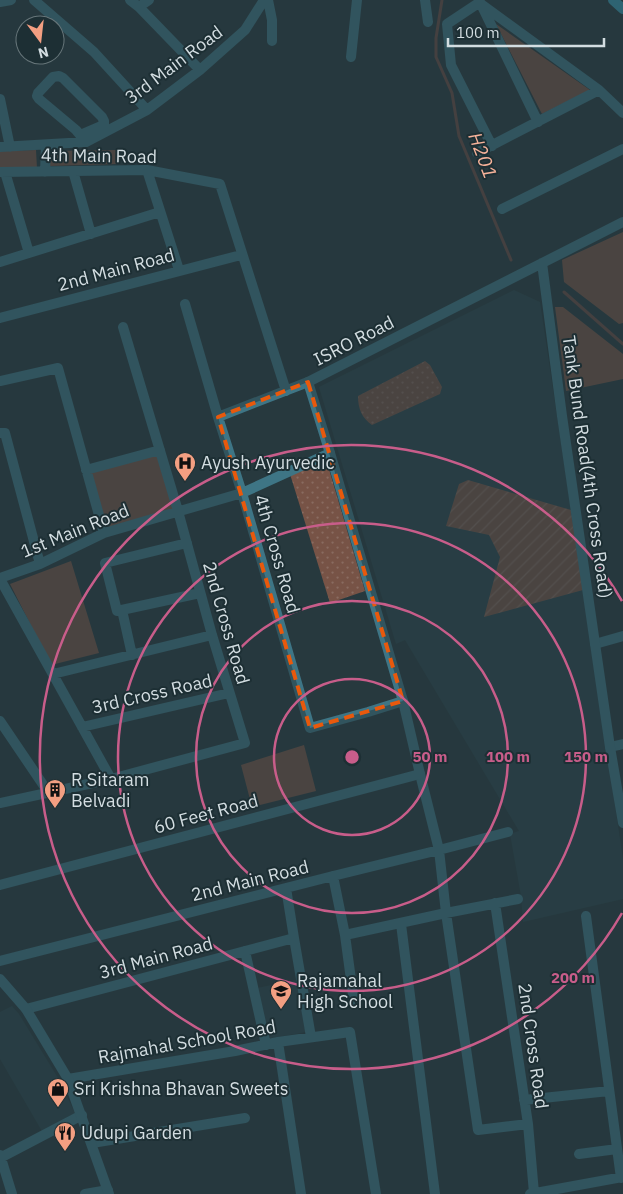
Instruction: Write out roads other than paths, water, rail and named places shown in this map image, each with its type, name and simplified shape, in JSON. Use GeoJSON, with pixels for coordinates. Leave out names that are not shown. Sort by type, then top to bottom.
{"type":"FeatureCollection","features":[{"type":"Feature","properties":{"kind":"main road"},"geometry":{"type":"LineString","coordinates":[[613,0],[623,9]]}},
{"type":"Feature","properties":{"kind":"street"},"geometry":{"type":"LineString","coordinates":[[0,2],[11,0]]}},
{"type":"Feature","properties":{"kind":"street"},"geometry":{"type":"LineString","coordinates":[[34,0],[94,52],[147,110]]}},
{"type":"Feature","properties":{"kind":"street"},"geometry":{"type":"LineString","coordinates":[[130,0],[200,70]]}},
{"type":"Feature","properties":{"kind":"street"},"geometry":{"type":"LineString","coordinates":[[139,8],[149,0]]}},
{"type":"Feature","properties":{"kind":"street"},"geometry":{"type":"LineString","coordinates":[[266,0],[272,20],[272,41]]}},
{"type":"Feature","properties":{"kind":"street","name":"3rd Main Road"},"geometry":{"type":"LineString","coordinates":[[5,147],[46,145],[83,139],[147,110],[200,70],[245,30],[266,0]]}},
{"type":"Feature","properties":{"kind":"street"},"geometry":{"type":"LineString","coordinates":[[351,57],[358,0]]}},
{"type":"Feature","properties":{"kind":"street"},"geometry":{"type":"LineString","coordinates":[[426,0],[428,22]]}},
{"type":"Feature","properties":{"kind":"street"},"geometry":{"type":"LineString","coordinates":[[478,1],[599,90],[623,113]]}},
{"type":"Feature","properties":{"kind":"street"},"geometry":{"type":"LineString","coordinates":[[478,1],[538,122]]}},
{"type":"Feature","properties":{"kind":"street"},"geometry":{"type":"LineString","coordinates":[[478,1],[447,24],[452,65],[492,146]]}},
{"type":"Feature","properties":{"kind":"street"},"geometry":{"type":"LineString","coordinates":[[83,139],[38,100],[38,93],[53,77],[63,78],[102,117],[104,121],[103,129]]}},
{"type":"Feature","properties":{"kind":"street"},"geometry":{"type":"LineString","coordinates":[[478,153],[599,90]]}},
{"type":"Feature","properties":{"kind":"street"},"geometry":{"type":"LineString","coordinates":[[0,99],[5,147]]}},
{"type":"Feature","properties":{"kind":"street"},"geometry":{"type":"LineString","coordinates":[[45,172],[46,145]]}},
{"type":"Feature","properties":{"kind":"street"},"geometry":{"type":"LineString","coordinates":[[502,209],[623,149]]}},
{"type":"Feature","properties":{"kind":"street"},"geometry":{"type":"LineString","coordinates":[[147,170],[179,270]]}},
{"type":"Feature","properties":{"kind":"street","name":"4th Main Road"},"geometry":{"type":"LineString","coordinates":[[2,172],[147,170],[220,184],[241,254]]}},
{"type":"Feature","properties":{"kind":"street"},"geometry":{"type":"LineString","coordinates":[[73,171],[91,234]]}},
{"type":"Feature","properties":{"kind":"street"},"geometry":{"type":"LineString","coordinates":[[2,172],[29,253]]}},
{"type":"Feature","properties":{"kind":"street"},"geometry":{"type":"LineString","coordinates":[[0,262],[160,212]]}},
{"type":"Feature","properties":{"kind":"street","name":"ISRO Road"},"geometry":{"type":"LineString","coordinates":[[218,417],[308,382],[623,222]]}},
{"type":"Feature","properties":{"kind":"street"},"geometry":{"type":"LineString","coordinates":[[241,254],[286,391]]}},
{"type":"Feature","properties":{"kind":"street","name":"2nd Main Road"},"geometry":{"type":"LineString","coordinates":[[0,318],[241,254]]}},
{"type":"Feature","properties":{"kind":"street","name":"Tank Bund Road(4th Cross Road)"},"geometry":{"type":"LineString","coordinates":[[542,264],[562,416],[623,824]]}},
{"type":"Feature","properties":{"kind":"street","name":"4th Cross Road"},"geometry":{"type":"LineString","coordinates":[[185,304],[310,728],[403,701]]}},
{"type":"Feature","properties":{"kind":"street"},"geometry":{"type":"LineString","coordinates":[[123,327],[178,511]]}},
{"type":"Feature","properties":{"kind":"street"},"geometry":{"type":"LineString","coordinates":[[0,382],[58,368],[104,533]]}},
{"type":"Feature","properties":{"kind":"street"},"geometry":{"type":"LineString","coordinates":[[308,382],[403,701],[439,850],[446,913],[478,1130],[528,1124]]}},
{"type":"Feature","properties":{"kind":"street"},"geometry":{"type":"LineString","coordinates":[[0,434],[5,433],[40,564]]}},
{"type":"Feature","properties":{"kind":"street"},"geometry":{"type":"LineString","coordinates":[[86,470],[160,450]]}},
{"type":"Feature","properties":{"kind":"street","name":"1st Main Road"},"geometry":{"type":"LineString","coordinates":[[0,578],[40,564],[104,533],[242,493],[330,453]]}},
{"type":"Feature","properties":{"kind":"street","name":"2nd Cross Road"},"geometry":{"type":"LineString","coordinates":[[111,779],[245,743],[212,636],[178,511]]}},
{"type":"Feature","properties":{"kind":"street"},"geometry":{"type":"LineString","coordinates":[[186,543],[105,563],[117,611],[200,593]]}},
{"type":"Feature","properties":{"kind":"street"},"geometry":{"type":"LineString","coordinates":[[0,578],[111,779],[0,803]]}},
{"type":"Feature","properties":{"kind":"street"},"geometry":{"type":"LineString","coordinates":[[122,610],[132,655]]}},
{"type":"Feature","properties":{"kind":"street"},"geometry":{"type":"LineString","coordinates":[[53,674],[212,636]]}},
{"type":"Feature","properties":{"kind":"street"},"geometry":{"type":"LineString","coordinates":[[595,644],[623,636]]}},
{"type":"Feature","properties":{"kind":"street","name":"3rd Cross Road"},"geometry":{"type":"LineString","coordinates":[[82,727],[229,693]]}},
{"type":"Feature","properties":{"kind":"street"},"geometry":{"type":"LineString","coordinates":[[0,721],[48,792]]}},
{"type":"Feature","properties":{"kind":"street"},"geometry":{"type":"LineString","coordinates":[[610,747],[623,744]]}},
{"type":"Feature","properties":{"kind":"street","name":"60 Feet Road"},"geometry":{"type":"LineString","coordinates":[[0,885],[420,774]]}},
{"type":"Feature","properties":{"kind":"street","name":"2nd Main Road"},"geometry":{"type":"LineString","coordinates":[[0,961],[508,832]]}},
{"type":"Feature","properties":{"kind":"street"},"geometry":{"type":"LineString","coordinates":[[333,876],[345,935],[354,1002]]}},
{"type":"Feature","properties":{"kind":"street"},"geometry":{"type":"LineString","coordinates":[[286,888],[311,1037]]}},
{"type":"Feature","properties":{"kind":"street"},"geometry":{"type":"LineString","coordinates":[[345,935],[495,903],[518,900]]}},
{"type":"Feature","properties":{"kind":"street","name":"2nd Cross Road"},"geometry":{"type":"LineString","coordinates":[[495,903],[528,1124],[534,1193]]}},
{"type":"Feature","properties":{"kind":"street"},"geometry":{"type":"LineString","coordinates":[[530,1194],[622,1178],[586,916]]}},
{"type":"Feature","properties":{"kind":"street"},"geometry":{"type":"LineString","coordinates":[[401,924],[435,1194]]}},
{"type":"Feature","properties":{"kind":"street","name":"3rd Main Road"},"geometry":{"type":"LineString","coordinates":[[26,1009],[294,938]]}},
{"type":"Feature","properties":{"kind":"street"},"geometry":{"type":"LineString","coordinates":[[245,951],[266,1045]]}},
{"type":"Feature","properties":{"kind":"street"},"geometry":{"type":"LineString","coordinates":[[0,979],[26,1009],[68,1079],[109,1192],[85,1194]]}},
{"type":"Feature","properties":{"kind":"street","name":"Rajmahal School Road"},"geometry":{"type":"LineString","coordinates":[[68,1079],[278,1042],[350,1032],[376,1194]]}},
{"type":"Feature","properties":{"kind":"street"},"geometry":{"type":"LineString","coordinates":[[278,1042],[301,1194]]}},
{"type":"Feature","properties":{"kind":"street"},"geometry":{"type":"LineString","coordinates":[[524,1100],[609,1091]]}},
{"type":"Feature","properties":{"kind":"street"},"geometry":{"type":"LineString","coordinates":[[12,1194],[0,1157],[82,1115]]}},
{"type":"Feature","properties":{"kind":"street"},"geometry":{"type":"LineString","coordinates":[[92,1143],[245,1118]]}},
{"type":"Feature","properties":{"kind":"street"},"geometry":{"type":"LineString","coordinates":[[579,1154],[618,1142]]}},
{"type":"Feature","properties":{"kind":"waterway","name":"H201"},"geometry":{"type":"LineString","coordinates":[[442,0],[436,38],[436,57],[452,93],[459,136],[511,260]]}},
{"type":"Feature","properties":{"kind":"waterway","name":"H201"},"geometry":{"type":"LineString","coordinates":[[564,292],[623,344]]}},
{"type":"Feature","properties":{"kind":"place","name":"Ayush Ayurvedic"},"geometry":{"type":"Point","coordinates":[185,482]}},
{"type":"Feature","properties":{"kind":"place","name":"R Sitaram Belvadi"},"geometry":{"type":"Point","coordinates":[55,809]}},
{"type":"Feature","properties":{"kind":"place","name":"Rajamahal High School"},"geometry":{"type":"Point","coordinates":[281,1010]}},
{"type":"Feature","properties":{"kind":"place","name":"Sri Krishna Bhavan Sweets"},"geometry":{"type":"Point","coordinates":[58,1108]}},
{"type":"Feature","properties":{"kind":"place","name":"Udupi Garden"},"geometry":{"type":"Point","coordinates":[65,1152]}}]}
